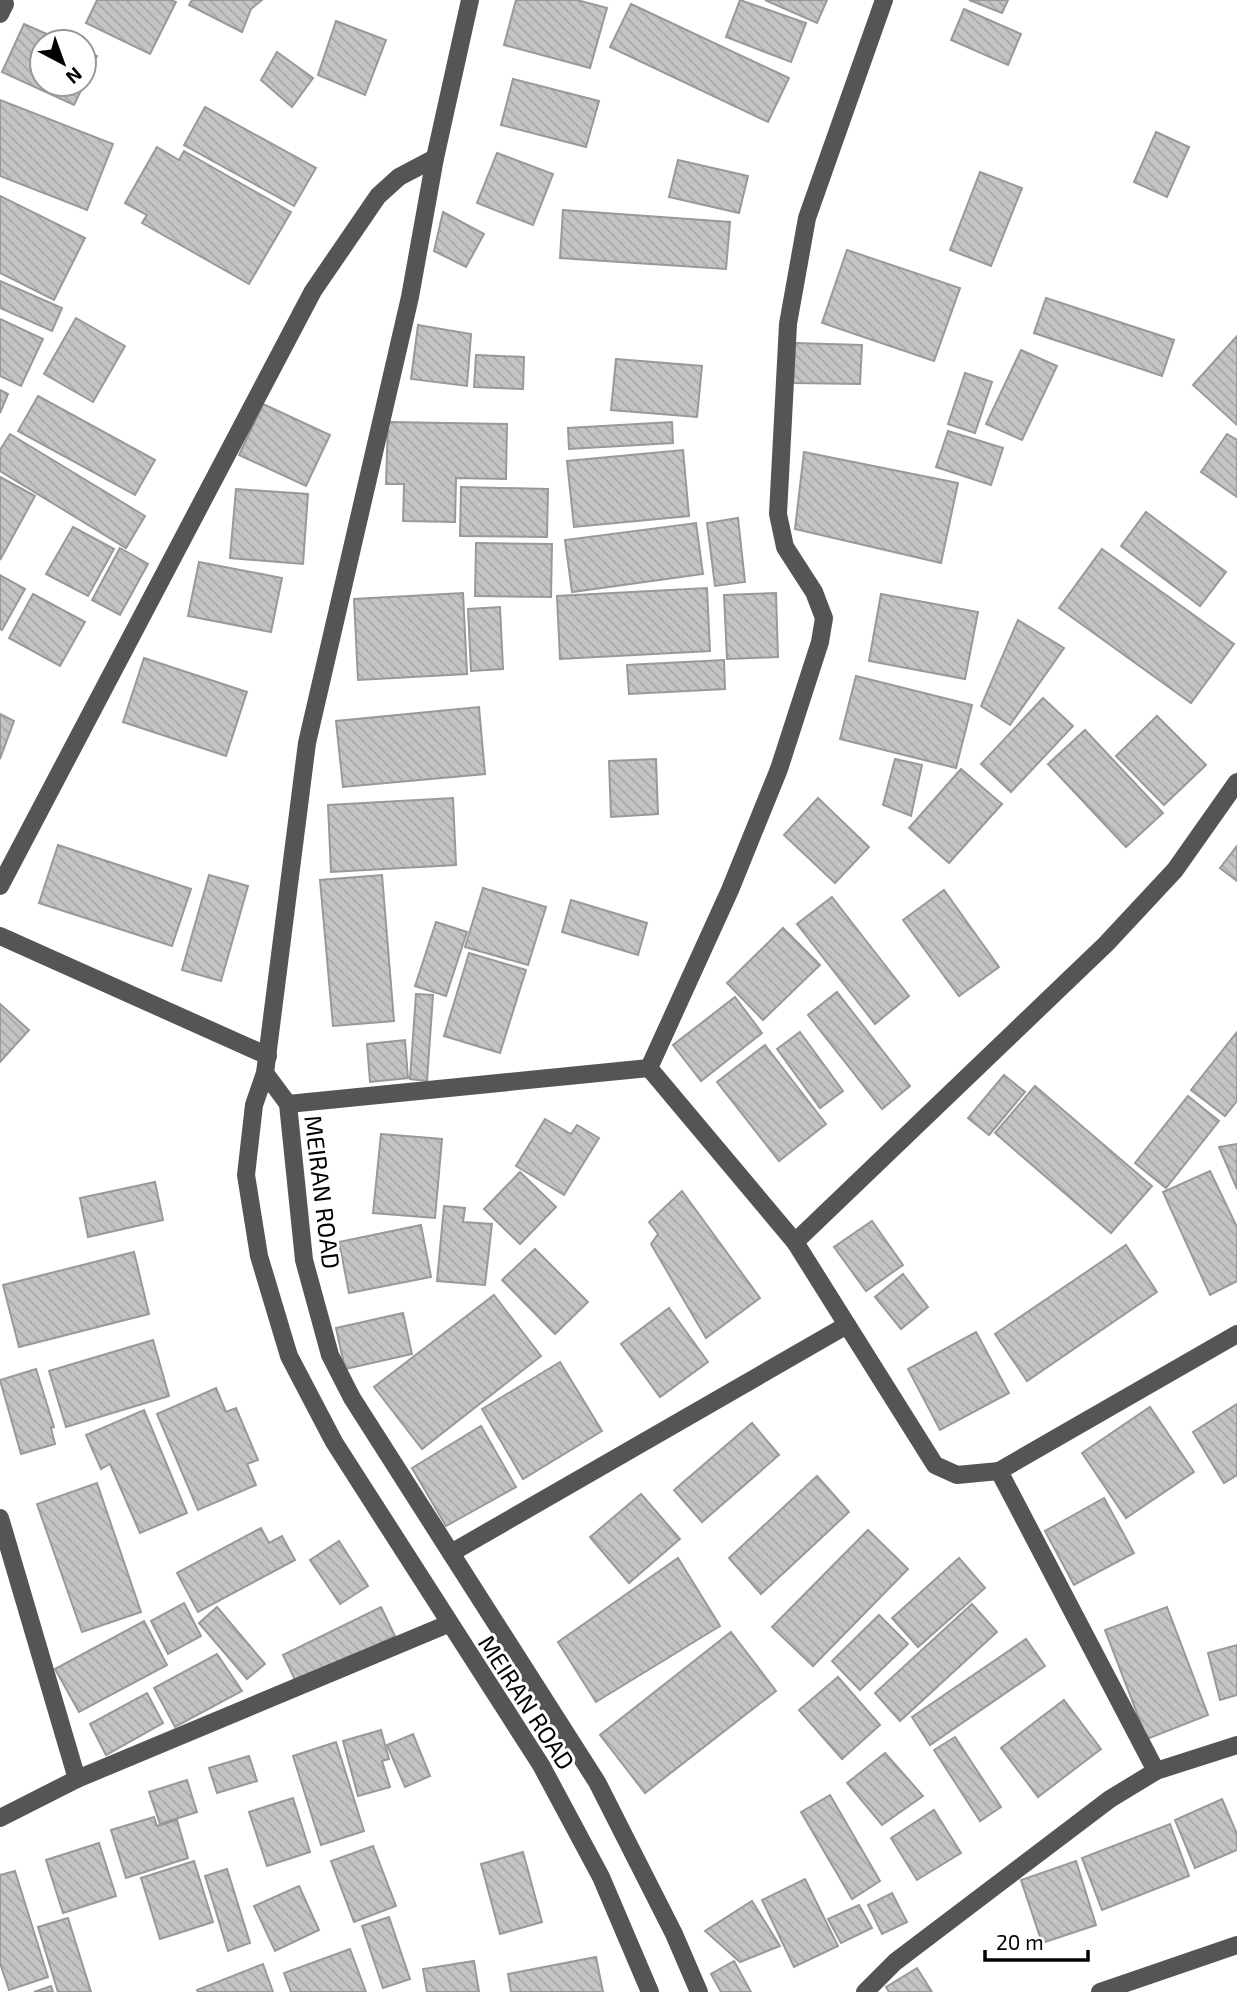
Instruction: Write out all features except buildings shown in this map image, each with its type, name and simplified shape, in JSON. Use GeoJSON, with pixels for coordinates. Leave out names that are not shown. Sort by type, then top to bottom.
{"type":"FeatureCollection","features":[{"type":"Feature","properties":{"kind":"street"},"geometry":{"type":"LineString","coordinates":[[0,936],[267,1065],[307,743],[410,297],[435,158],[470,0]]}},
{"type":"Feature","properties":{"kind":"street"},"geometry":{"type":"LineString","coordinates":[[649,1068],[730,890],[779,769],[820,642],[824,618],[814,592],[785,547],[778,514],[788,324],[807,218],[884,0]]}},
{"type":"Feature","properties":{"kind":"street"},"geometry":{"type":"LineString","coordinates":[[0,887],[313,291],[378,196],[400,177],[435,158]]}},
{"type":"Feature","properties":{"kind":"street"},"geometry":{"type":"LineString","coordinates":[[795,1242],[1106,944],[1175,870],[1237,782]]}},
{"type":"Feature","properties":{"kind":"street","name":"MEIRAN ROAD"},"geometry":{"type":"LineString","coordinates":[[267,1065],[288,1104],[304,1260],[330,1354],[352,1398],[597,1782],[674,1934],[699,1992]]}},
{"type":"Feature","properties":{"kind":"street","name":"MEIRAN ROAD"},"geometry":{"type":"LineString","coordinates":[[267,1065],[254,1105],[246,1175],[259,1256],[289,1356],[334,1442],[448,1625],[541,1765],[601,1877],[650,1992]]}},
{"type":"Feature","properties":{"kind":"street"},"geometry":{"type":"LineString","coordinates":[[288,1104],[649,1068]]}},
{"type":"Feature","properties":{"kind":"street"},"geometry":{"type":"LineString","coordinates":[[649,1068],[795,1242],[935,1465],[957,1475],[999,1471],[1237,1334]]}},
{"type":"Feature","properties":{"kind":"street"},"geometry":{"type":"LineString","coordinates":[[451,1553],[847,1325]]}},
{"type":"Feature","properties":{"kind":"street"},"geometry":{"type":"LineString","coordinates":[[999,1471],[1156,1771]]}},
{"type":"Feature","properties":{"kind":"street"},"geometry":{"type":"LineString","coordinates":[[0,1518],[77,1779]]}},
{"type":"Feature","properties":{"kind":"street"},"geometry":{"type":"LineString","coordinates":[[0,1818],[77,1779],[448,1625]]}},
{"type":"Feature","properties":{"kind":"street"},"geometry":{"type":"LineString","coordinates":[[866,1992],[895,1962],[1110,1799],[1156,1771],[1237,1745]]}},
{"type":"Feature","properties":{"kind":"street"},"geometry":{"type":"LineString","coordinates":[[1100,1992],[1237,1945]]}}]}
